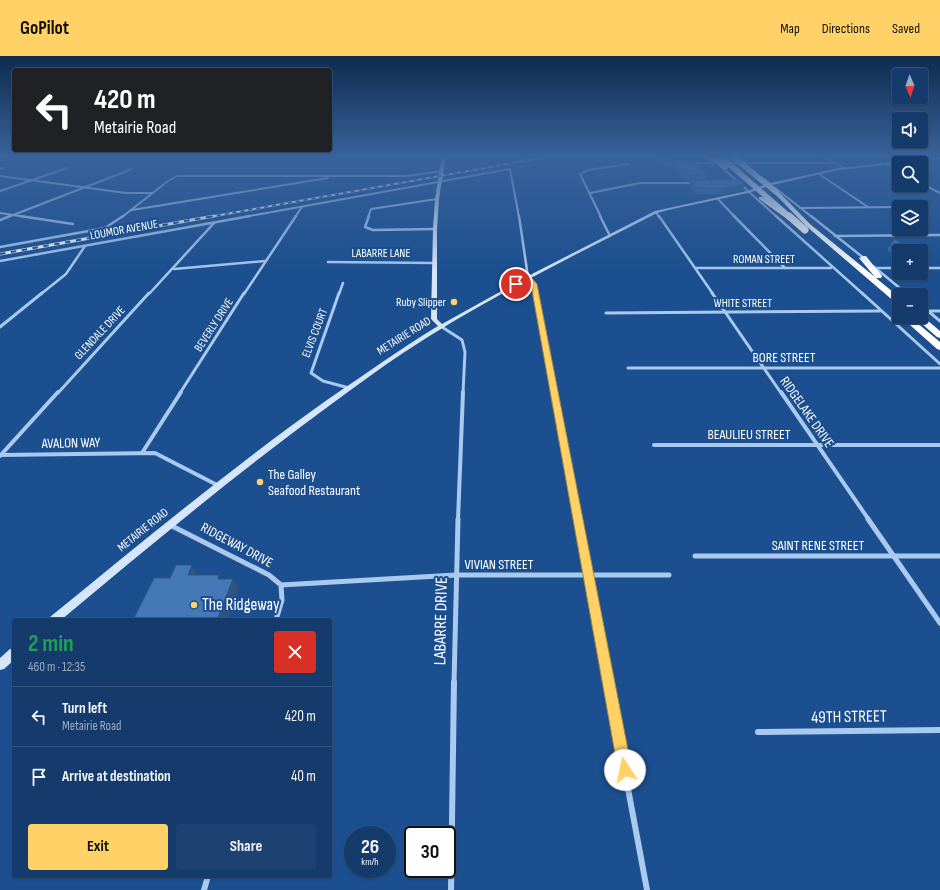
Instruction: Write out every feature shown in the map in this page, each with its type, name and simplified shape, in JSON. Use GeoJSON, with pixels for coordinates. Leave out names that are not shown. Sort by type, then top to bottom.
{"type":"FeatureCollection","features":[{"type":"Feature","properties":{"kind":"highway"},"geometry":{"type":"LineString","coordinates":[[757,195],[804,226],[814,230],[887,291]]}},
{"type":"Feature","properties":{"kind":"highway"},"geometry":{"type":"LineString","coordinates":[[767,195],[892,301]]}},
{"type":"Feature","properties":{"kind":"highway"},"geometry":{"type":"LineString","coordinates":[[769,195],[804,226]]}},
{"type":"Feature","properties":{"kind":"highway"},"geometry":{"type":"LineString","coordinates":[[778,195],[804,226]]}},
{"type":"Feature","properties":{"kind":"highway"},"geometry":{"type":"LineString","coordinates":[[863,258],[881,280],[892,298]]}},
{"type":"Feature","properties":{"kind":"highway"},"geometry":{"type":"LineString","coordinates":[[913,324],[940,347]]}},
{"type":"Feature","properties":{"kind":"highway"},"geometry":{"type":"LineString","coordinates":[[926,324],[940,336]]}},
{"type":"Feature","properties":{"kind":"main road"},"geometry":{"type":"LineString","coordinates":[[438,195],[434,262],[434,319],[442,327]]}},
{"type":"Feature","properties":{"kind":"main road","name":"METAIRIE ROAD"},"geometry":{"type":"LineString","coordinates":[[56,618],[169,524],[270,446],[349,388],[414,343],[528,277],[656,212],[733,195]]}},
{"type":"Feature","properties":{"kind":"main road"},"geometry":{"type":"LineString","coordinates":[[0,665],[12,655]]}},
{"type":"Feature","properties":{"kind":"street"},"geometry":{"type":"LineString","coordinates":[[0,220],[66,195]]}},
{"type":"Feature","properties":{"kind":"street"},"geometry":{"type":"LineString","coordinates":[[131,210],[151,195]]}},
{"type":"Feature","properties":{"kind":"street"},"geometry":{"type":"LineString","coordinates":[[131,210],[222,195]]}},
{"type":"Feature","properties":{"kind":"street","name":"LOUMOR AVENUE"},"geometry":{"type":"LineString","coordinates":[[0,261],[366,195]]}},
{"type":"Feature","properties":{"kind":"street","name":"LOUMOR AVENUE"},"geometry":{"type":"LineString","coordinates":[[515,195],[528,277]]}},
{"type":"Feature","properties":{"kind":"street"},"geometry":{"type":"LineString","coordinates":[[591,195],[610,236]]}},
{"type":"Feature","properties":{"kind":"street"},"geometry":{"type":"LineString","coordinates":[[752,195],[790,227],[831,268],[940,364]]}},
{"type":"Feature","properties":{"kind":"street"},"geometry":{"type":"LineString","coordinates":[[784,195],[899,288]]}},
{"type":"Feature","properties":{"kind":"street"},"geometry":{"type":"LineString","coordinates":[[850,195],[868,207]]}},
{"type":"Feature","properties":{"kind":"street"},"geometry":{"type":"LineString","coordinates":[[718,198],[785,268]]}},
{"type":"Feature","properties":{"kind":"street"},"geometry":{"type":"LineString","coordinates":[[435,229],[373,230],[365,227],[371,209],[437,199]]}},
{"type":"Feature","properties":{"kind":"street","name":"BEVERLY DRIVE"},"geometry":{"type":"LineString","coordinates":[[142,454],[265,261],[302,207]]}},
{"type":"Feature","properties":{"kind":"street"},"geometry":{"type":"LineString","coordinates":[[800,208],[892,207]]}},
{"type":"Feature","properties":{"kind":"street","name":"LOUMOR AVENUE"},"geometry":{"type":"LineString","coordinates":[[0,247],[91,232],[105,228],[131,210]]}},
{"type":"Feature","properties":{"kind":"street","name":"RIDGELAKE DRIVE"},"geometry":{"type":"LineString","coordinates":[[656,212],[940,623]]}},
{"type":"Feature","properties":{"kind":"street"},"geometry":{"type":"LineString","coordinates":[[0,214],[73,224]]}},
{"type":"Feature","properties":{"kind":"street","name":"GLENDALE DRIVE"},"geometry":{"type":"LineString","coordinates":[[0,455],[214,223]]}},
{"type":"Feature","properties":{"kind":"street"},"geometry":{"type":"LineString","coordinates":[[834,236],[940,235]]}},
{"type":"Feature","properties":{"kind":"street"},"geometry":{"type":"LineString","coordinates":[[0,327],[66,274],[85,246]]}},
{"type":"Feature","properties":{"kind":"street"},"geometry":{"type":"LineString","coordinates":[[173,268],[265,261]]}},
{"type":"Feature","properties":{"kind":"street","name":"LABARRE LANE"},"geometry":{"type":"LineString","coordinates":[[328,262],[434,262]]}},
{"type":"Feature","properties":{"kind":"street","name":"ROMAN STREET"},"geometry":{"type":"LineString","coordinates":[[696,268],[831,268]]}},
{"type":"Feature","properties":{"kind":"street"},"geometry":{"type":"LineString","coordinates":[[875,268],[892,268]]}},
{"type":"Feature","properties":{"kind":"street"},"geometry":{"type":"LineString","coordinates":[[928,268],[940,268]]}},
{"type":"Feature","properties":{"kind":"street"},"geometry":{"type":"LineString","coordinates":[[528,277],[534,284],[647,890]]}},
{"type":"Feature","properties":{"kind":"street","name":"ELVIS COURT"},"geometry":{"type":"LineString","coordinates":[[343,283],[311,373],[313,376],[325,382],[349,388]]}},
{"type":"Feature","properties":{"kind":"street","name":"WHITE STREET"},"geometry":{"type":"LineString","coordinates":[[606,313],[880,311]]}},
{"type":"Feature","properties":{"kind":"street"},"geometry":{"type":"LineString","coordinates":[[928,311],[940,311]]}},
{"type":"Feature","properties":{"kind":"street"},"geometry":{"type":"LineString","coordinates":[[928,311],[940,321]]}},
{"type":"Feature","properties":{"kind":"street","name":"LABARRE DRIVE"},"geometry":{"type":"LineString","coordinates":[[442,327],[462,340],[465,352],[456,575],[450,890]]}},
{"type":"Feature","properties":{"kind":"street","name":"BORE STREET"},"geometry":{"type":"LineString","coordinates":[[628,368],[940,368]]}},
{"type":"Feature","properties":{"kind":"street","name":"BEAULIEU STREET"},"geometry":{"type":"LineString","coordinates":[[654,445],[940,445]]}},
{"type":"Feature","properties":{"kind":"street","name":"AVALON WAY"},"geometry":{"type":"LineString","coordinates":[[0,455],[155,453],[219,486]]}},
{"type":"Feature","properties":{"kind":"street","name":"RIDGEWAY DRIVE"},"geometry":{"type":"LineString","coordinates":[[169,524],[269,575],[281,585],[282,600],[277,618]]}},
{"type":"Feature","properties":{"kind":"street","name":"SAINT RENE STREET"},"geometry":{"type":"LineString","coordinates":[[695,556],[940,556]]}},
{"type":"Feature","properties":{"kind":"street","name":"VIVIAN STREET"},"geometry":{"type":"LineString","coordinates":[[281,585],[456,575],[669,575]]}},
{"type":"Feature","properties":{"kind":"street","name":"49TH STREET"},"geometry":{"type":"LineString","coordinates":[[758,732],[940,730]]}},
{"type":"Feature","properties":{"kind":"street"},"geometry":{"type":"LineString","coordinates":[[204,890],[207,878]]}},
{"type":"Feature","properties":{"kind":"building"},"geometry":{"type":"Polygon","coordinates":[[[895,239],[902,244],[892,244],[892,247],[890,245],[895,239]]]}},
{"type":"Feature","properties":{"kind":"building","name":"The Ridgeway"},"geometry":{"type":"Polygon","coordinates":[[[176,565],[192,565],[188,575],[219,575],[218,579],[233,579],[218,618],[134,618],[154,578],[170,578],[176,565]]]}},
{"type":"Feature","properties":{"kind":"railway"},"geometry":{"type":"LineString","coordinates":[[209,217],[333,195]]}},
{"type":"Feature","properties":{"kind":"railway"},"geometry":{"type":"LineString","coordinates":[[0,254],[214,216]]}},
{"type":"Feature","properties":{"kind":"place","name":"Ruby Slipper"},"geometry":{"type":"Point","coordinates":[454,302]}},
{"type":"Feature","properties":{"kind":"place","name":"The Galley Seafood Restaurant"},"geometry":{"type":"Point","coordinates":[260,482]}},
{"type":"Feature","properties":{"kind":"place","name":"The Ridgeway"},"geometry":{"type":"Point","coordinates":[194,605]}},
{"type":"Feature","properties":{"kind":"route"},"geometry":{"type":"LineString","coordinates":[[516,284],[528,277],[534,284],[625,770]]}}]}
